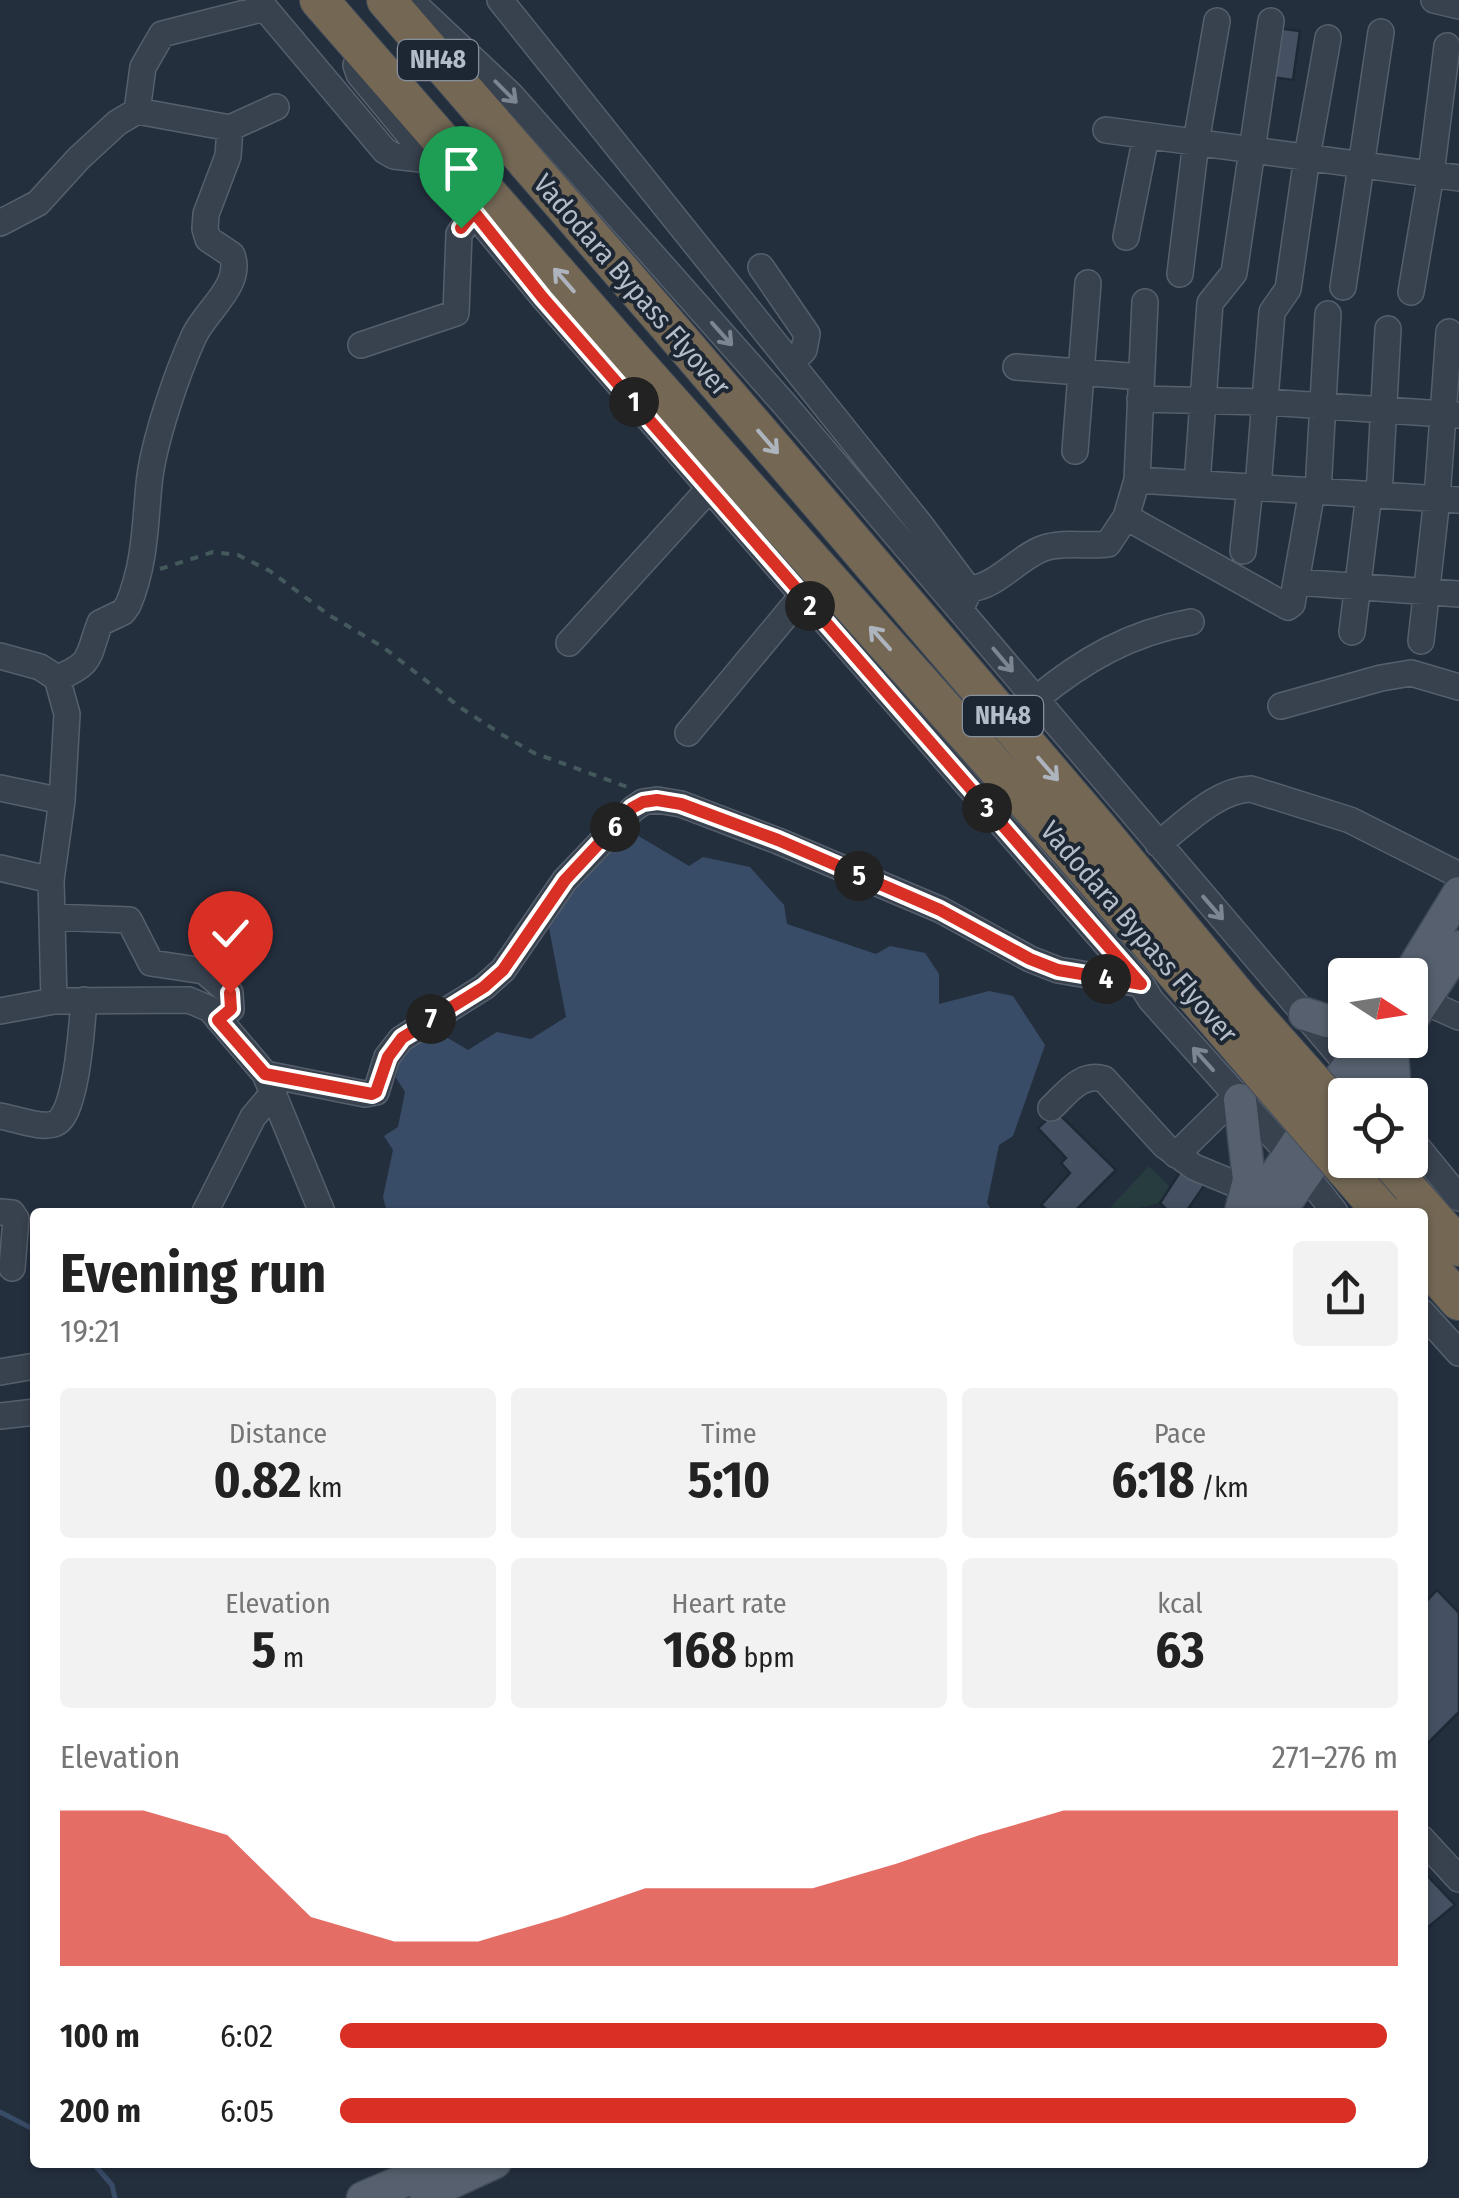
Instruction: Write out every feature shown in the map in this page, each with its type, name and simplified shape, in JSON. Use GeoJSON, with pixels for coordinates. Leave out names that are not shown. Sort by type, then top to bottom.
{"type":"FeatureCollection","features":[{"type":"Feature","properties":{"kind":"highway","name":"Vadodara Bypass Flyover"},"geometry":{"type":"LineString","coordinates":[[386,0],[1328,1099]]}},
{"type":"Feature","properties":{"kind":"highway","name":"Vadodara Bypass Flyover"},"geometry":{"type":"LineString","coordinates":[[328,11],[1073,854],[1379,1208]]}},
{"type":"Feature","properties":{"kind":"highway"},"geometry":{"type":"LineString","coordinates":[[1398,1178],[1424,1208]]}},
{"type":"Feature","properties":{"kind":"highway"},"geometry":{"type":"LineString","coordinates":[[1428,1212],[1459,1247]]}},
{"type":"Feature","properties":{"kind":"highway"},"geometry":{"type":"LineString","coordinates":[[1428,1266],[1459,1301]]}},
{"type":"Feature","properties":{"kind":"main road"},"geometry":{"type":"LineString","coordinates":[[1428,966],[1459,893]]}},
{"type":"Feature","properties":{"kind":"main road"},"geometry":{"type":"LineString","coordinates":[[1428,983],[1459,948]]}},
{"type":"Feature","properties":{"kind":"main road"},"geometry":{"type":"LineString","coordinates":[[1305,1014],[1328,1022]]}},
{"type":"Feature","properties":{"kind":"main road"},"geometry":{"type":"LineString","coordinates":[[1281,1208],[1297,1165],[1375,1071]]}},
{"type":"Feature","properties":{"kind":"main road"},"geometry":{"type":"LineString","coordinates":[[1238,1098],[1248,1158],[1246,1205]]}},
{"type":"Feature","properties":{"kind":"main road"},"geometry":{"type":"LineString","coordinates":[[1246,1205],[1328,1135]]}},
{"type":"Feature","properties":{"kind":"main road"},"geometry":{"type":"LineString","coordinates":[[363,2198],[434,2168]]}},
{"type":"Feature","properties":{"kind":"main road"},"geometry":{"type":"LineString","coordinates":[[418,2198],[482,2168]]}},
{"type":"Feature","properties":{"kind":"street"},"geometry":{"type":"LineString","coordinates":[[410,0],[510,96],[964,600]]}},
{"type":"Feature","properties":{"kind":"street"},"geometry":{"type":"LineString","coordinates":[[500,0],[791,363],[1036,699],[1305,1014],[1375,1071]]}},
{"type":"Feature","properties":{"kind":"street"},"geometry":{"type":"LineString","coordinates":[[1434,0],[1459,6]]}},
{"type":"Feature","properties":{"kind":"street"},"geometry":{"type":"LineString","coordinates":[[138,111],[143,67],[162,34],[261,4],[385,151],[394,156],[430,160]]}},
{"type":"Feature","properties":{"kind":"street"},"geometry":{"type":"LineString","coordinates":[[328,11],[359,74],[543,298],[1333,1208]]}},
{"type":"Feature","properties":{"kind":"street"},"geometry":{"type":"LineString","coordinates":[[1180,274],[1216,21]]}},
{"type":"Feature","properties":{"kind":"street"},"geometry":{"type":"LineString","coordinates":[[1197,484],[1210,304],[1234,272],[1272,21]]}},
{"type":"Feature","properties":{"kind":"street"},"geometry":{"type":"LineString","coordinates":[[1343,287],[1381,32]]}},
{"type":"Feature","properties":{"kind":"street"},"geometry":{"type":"LineString","coordinates":[[1243,550],[1265,402],[1272,312],[1288,290],[1328,38]]}},
{"type":"Feature","properties":{"kind":"street"},"geometry":{"type":"LineString","coordinates":[[1411,292],[1431,174],[1446,46]]}},
{"type":"Feature","properties":{"kind":"street"},"geometry":{"type":"LineString","coordinates":[[0,223],[38,203],[117,123],[138,111],[230,128],[276,107]]}},
{"type":"Feature","properties":{"kind":"street"},"geometry":{"type":"LineString","coordinates":[[58,678],[80,669],[100,623],[123,612],[146,544],[149,482],[166,419],[195,334],[234,274],[232,256],[208,239],[204,228],[228,156],[230,128]]}},
{"type":"Feature","properties":{"kind":"street"},"geometry":{"type":"LineString","coordinates":[[1106,130],[1459,178]]}},
{"type":"Feature","properties":{"kind":"street"},"geometry":{"type":"LineString","coordinates":[[1126,237],[1146,136]]}},
{"type":"Feature","properties":{"kind":"street"},"geometry":{"type":"LineString","coordinates":[[360,345],[456,313],[459,234],[474,212]]}},
{"type":"Feature","properties":{"kind":"street"},"geometry":{"type":"LineString","coordinates":[[761,267],[807,334],[804,350],[791,363]]}},
{"type":"Feature","properties":{"kind":"street"},"geometry":{"type":"LineString","coordinates":[[1075,451],[1088,283]]}},
{"type":"Feature","properties":{"kind":"street"},"geometry":{"type":"LineString","coordinates":[[964,600],[1024,557],[1048,547],[1108,544],[1126,517],[1136,480],[1145,302]]}},
{"type":"Feature","properties":{"kind":"street"},"geometry":{"type":"LineString","coordinates":[[1126,517],[1282,606],[1292,604],[1316,491],[1328,314]]}},
{"type":"Feature","properties":{"kind":"street"},"geometry":{"type":"LineString","coordinates":[[1352,632],[1384,411],[1388,329]]}},
{"type":"Feature","properties":{"kind":"street"},"geometry":{"type":"LineString","coordinates":[[1421,641],[1448,499],[1449,332]]}},
{"type":"Feature","properties":{"kind":"street"},"geometry":{"type":"LineString","coordinates":[[1016,367],[1081,372],[1203,400],[1451,415]]}},
{"type":"Feature","properties":{"kind":"street"},"geometry":{"type":"LineString","coordinates":[[1136,480],[1448,499]]}},
{"type":"Feature","properties":{"kind":"street"},"geometry":{"type":"LineString","coordinates":[[569,643],[709,489]]}},
{"type":"Feature","properties":{"kind":"street"},"geometry":{"type":"LineString","coordinates":[[1296,582],[1459,594]]}},
{"type":"Feature","properties":{"kind":"street"},"geometry":{"type":"LineString","coordinates":[[688,733],[802,596]]}},
{"type":"Feature","properties":{"kind":"street"},"geometry":{"type":"LineString","coordinates":[[1036,699],[1076,666],[1107,649],[1190,622]]}},
{"type":"Feature","properties":{"kind":"street"},"geometry":{"type":"LineString","coordinates":[[0,656],[40,667],[58,678],[68,714],[51,880],[54,1001]]}},
{"type":"Feature","properties":{"kind":"street"},"geometry":{"type":"LineString","coordinates":[[1281,706],[1380,678],[1411,674],[1459,688]]}},
{"type":"Feature","properties":{"kind":"street"},"geometry":{"type":"LineString","coordinates":[[0,788],[62,801]]}},
{"type":"Feature","properties":{"kind":"street"},"geometry":{"type":"LineString","coordinates":[[1158,844],[1220,796],[1251,790],[1350,820],[1459,876]]}},
{"type":"Feature","properties":{"kind":"street"},"geometry":{"type":"LineString","coordinates":[[270,1083],[376,1092],[392,1049],[402,1038],[484,987],[503,970],[565,880],[632,808],[643,802],[681,804],[778,840],[940,910],[1058,970],[1141,984]]}},
{"type":"Feature","properties":{"kind":"street"},"geometry":{"type":"LineString","coordinates":[[0,868],[51,880]]}},
{"type":"Feature","properties":{"kind":"street"},"geometry":{"type":"LineString","coordinates":[[52,916],[128,920],[151,963],[204,971],[230,993],[231,1009],[218,1020]]}},
{"type":"Feature","properties":{"kind":"street"},"geometry":{"type":"LineString","coordinates":[[0,1116],[49,1125],[58,1123],[80,1056],[84,1000]]}},
{"type":"Feature","properties":{"kind":"street"},"geometry":{"type":"LineString","coordinates":[[4,1004],[189,1000],[210,1009],[270,1083],[320,1208]]}},
{"type":"Feature","properties":{"kind":"street"},"geometry":{"type":"LineString","coordinates":[[1428,1004],[1459,1016]]}},
{"type":"Feature","properties":{"kind":"street"},"geometry":{"type":"LineString","coordinates":[[1051,1108],[1083,1078],[1104,1079],[1176,1155],[1246,1205]]}},
{"type":"Feature","properties":{"kind":"street"},"geometry":{"type":"LineString","coordinates":[[207,1208],[270,1083]]}},
{"type":"Feature","properties":{"kind":"street"},"geometry":{"type":"LineString","coordinates":[[1176,1155],[1238,1098]]}},
{"type":"Feature","properties":{"kind":"street"},"geometry":{"type":"LineString","coordinates":[[1428,1160],[1459,1198]]}},
{"type":"Feature","properties":{"kind":"street"},"geometry":{"type":"LineString","coordinates":[[0,1212],[12,1213],[16,1219],[16,1269]]}},
{"type":"Feature","properties":{"kind":"street"},"geometry":{"type":"LineString","coordinates":[[1428,1319],[1459,1354]]}},
{"type":"Feature","properties":{"kind":"street"},"geometry":{"type":"LineString","coordinates":[[0,1372],[30,1367]]}},
{"type":"Feature","properties":{"kind":"street"},"geometry":{"type":"LineString","coordinates":[[0,1416],[30,1413]]}},
{"type":"Feature","properties":{"kind":"street"},"geometry":{"type":"LineString","coordinates":[[1428,1845],[1459,1879]]}},
{"type":"Feature","properties":{"kind":"path"},"geometry":{"type":"LineString","coordinates":[[137,579],[194,556],[212,552],[238,555],[270,571],[329,615],[382,647],[500,734],[534,752],[620,782],[632,788],[643,802]]}},
{"type":"Feature","properties":{"kind":"green space"},"geometry":{"type":"Polygon","coordinates":[[[1149,1166],[1170,1187],[1160,1203],[1110,1208],[1149,1166]]]}},
{"type":"Feature","properties":{"kind":"water"},"geometry":{"type":"Polygon","coordinates":[[[625,828],[689,866],[703,857],[750,867],[784,905],[787,924],[876,954],[890,946],[925,953],[939,974],[939,1004],[989,991],[1013,996],[1045,1045],[1013,1136],[999,1145],[987,1203],[990,1208],[386,1208],[383,1197],[393,1150],[384,1136],[398,1127],[405,1092],[396,1078],[401,1054],[436,1031],[468,1050],[497,1032],[531,1039],[566,1017],[549,928],[573,872],[625,828]]]}},
{"type":"Feature","properties":{"kind":"building"},"geometry":{"type":"Polygon","coordinates":[[[1277,28],[1300,31],[1293,80],[1270,77],[1277,28]]]}},
{"type":"Feature","properties":{"kind":"building"},"geometry":{"type":"Polygon","coordinates":[[[1056,1111],[1116,1170],[1078,1208],[1041,1205],[1070,1173],[1061,1163],[1066,1158],[1038,1128],[1056,1111]]]}},
{"type":"Feature","properties":{"kind":"building"},"geometry":{"type":"Polygon","coordinates":[[[1182,1169],[1206,1183],[1189,1208],[1165,1208],[1160,1203],[1182,1169]]]}},
{"type":"Feature","properties":{"kind":"building"},"geometry":{"type":"Polygon","coordinates":[[[1437,1590],[1459,1613],[1459,1712],[1428,1743],[1428,1600],[1437,1590]]]}},
{"type":"Feature","properties":{"kind":"building"},"geometry":{"type":"Polygon","coordinates":[[[1428,1876],[1455,1905],[1428,1927],[1428,1876]]]}},
{"type":"Feature","properties":{"kind":"waterway"},"geometry":{"type":"LineString","coordinates":[[0,2112],[30,2127]]}},
{"type":"Feature","properties":{"kind":"waterway"},"geometry":{"type":"LineString","coordinates":[[97,2168],[112,2185],[115,2198]]}},
{"type":"Feature","properties":{"kind":"route"},"geometry":{"type":"LineString","coordinates":[[230,993],[231,1009],[218,1020],[265,1074],[372,1094],[392,1049],[402,1038],[484,987],[503,970],[565,880],[632,808],[657,800],[681,804],[778,840],[940,910],[1058,970],[1141,984],[543,298],[474,212],[461,228]]}}]}
